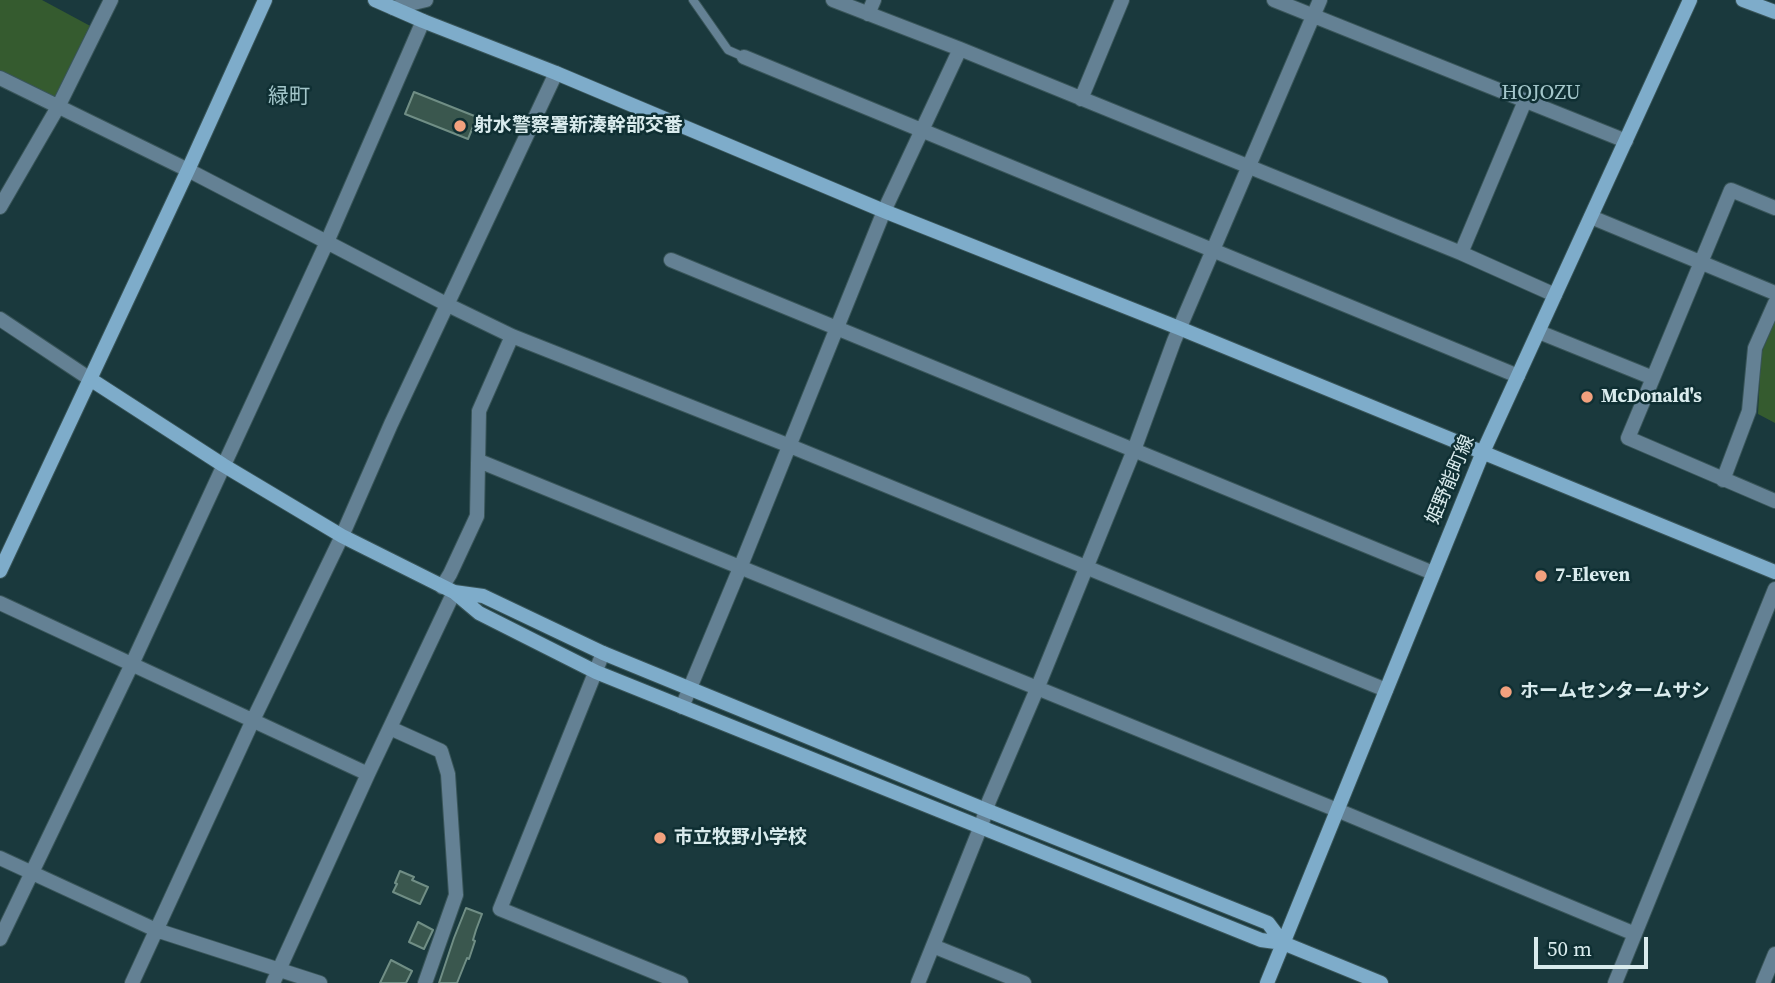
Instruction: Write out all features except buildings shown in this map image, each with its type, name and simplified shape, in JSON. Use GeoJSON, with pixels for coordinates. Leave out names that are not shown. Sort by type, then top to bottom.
{"type":"FeatureCollection","features":[{"type":"Feature","properties":{"kind":"street"},"geometry":{"type":"LineString","coordinates":[[0,207],[58,107],[111,0]]}},
{"type":"Feature","properties":{"kind":"street"},"geometry":{"type":"LineString","coordinates":[[0,571],[265,0]]}},
{"type":"Feature","properties":{"kind":"street"},"geometry":{"type":"LineString","coordinates":[[375,0],[884,211],[1179,328],[1775,572]]}},
{"type":"Feature","properties":{"kind":"street"},"geometry":{"type":"LineString","coordinates":[[393,8],[426,0]]}},
{"type":"Feature","properties":{"kind":"street"},"geometry":{"type":"LineString","coordinates":[[833,0],[871,7],[960,49],[1461,253],[1555,295]]}},
{"type":"Feature","properties":{"kind":"street"},"geometry":{"type":"LineString","coordinates":[[1081,99],[1122,0]]}},
{"type":"Feature","properties":{"kind":"street"},"geometry":{"type":"LineString","coordinates":[[1274,0],[1626,141]]}},
{"type":"Feature","properties":{"kind":"street"},"geometry":{"type":"LineString","coordinates":[[918,983],[1134,450],[1179,328],[1320,0]]}},
{"type":"Feature","properties":{"kind":"street","name":"姫野能町線"},"geometry":{"type":"LineString","coordinates":[[1267,983],[1483,452],[1690,0]]}},
{"type":"Feature","properties":{"kind":"street"},"geometry":{"type":"LineString","coordinates":[[1743,0],[1775,12]]}},
{"type":"Feature","properties":{"kind":"street"},"geometry":{"type":"LineString","coordinates":[[0,939],[132,664],[327,242],[423,21]]}},
{"type":"Feature","properties":{"kind":"street"},"geometry":{"type":"LineString","coordinates":[[682,707],[884,211],[960,49]]}},
{"type":"Feature","properties":{"kind":"street"},"geometry":{"type":"LineString","coordinates":[[744,57],[1518,376]]}},
{"type":"Feature","properties":{"kind":"street"},"geometry":{"type":"LineString","coordinates":[[131,983],[556,73]]}},
{"type":"Feature","properties":{"kind":"street"},"geometry":{"type":"LineString","coordinates":[[0,78],[188,170],[512,336],[790,446],[1386,690]]}},
{"type":"Feature","properties":{"kind":"street"},"geometry":{"type":"LineString","coordinates":[[1461,253],[1525,101]]}},
{"type":"Feature","properties":{"kind":"street"},"geometry":{"type":"LineString","coordinates":[[1775,208],[1731,190],[1628,438],[1775,501]]}},
{"type":"Feature","properties":{"kind":"street"},"geometry":{"type":"LineString","coordinates":[[1591,217],[1775,293]]}},
{"type":"Feature","properties":{"kind":"street"},"geometry":{"type":"LineString","coordinates":[[671,260],[1433,573]]}},
{"type":"Feature","properties":{"kind":"street"},"geometry":{"type":"LineString","coordinates":[[1723,480],[1749,411],[1755,348],[1775,303]]}},
{"type":"Feature","properties":{"kind":"street"},"geometry":{"type":"LineString","coordinates":[[0,319],[223,465],[342,536],[448,589],[479,613],[596,672],[1261,940],[1283,943],[1381,983]]}},
{"type":"Feature","properties":{"kind":"street"},"geometry":{"type":"LineString","coordinates":[[1539,332],[1653,378]]}},
{"type":"Feature","properties":{"kind":"street"},"geometry":{"type":"LineString","coordinates":[[277,976],[390,728],[448,589],[450,574],[477,516],[479,411],[512,336]]}},
{"type":"Feature","properties":{"kind":"street"},"geometry":{"type":"LineString","coordinates":[[480,461],[1635,934]]}},
{"type":"Feature","properties":{"kind":"street"},"geometry":{"type":"LineString","coordinates":[[448,589],[483,596],[603,653],[1268,923],[1283,943]]}},
{"type":"Feature","properties":{"kind":"street"},"geometry":{"type":"LineString","coordinates":[[1615,983],[1775,589]]}},
{"type":"Feature","properties":{"kind":"street"},"geometry":{"type":"LineString","coordinates":[[0,603],[368,774]]}},
{"type":"Feature","properties":{"kind":"street"},"geometry":{"type":"LineString","coordinates":[[603,653],[500,909],[681,983]]}},
{"type":"Feature","properties":{"kind":"street"},"geometry":{"type":"LineString","coordinates":[[390,728],[441,751],[448,774],[456,895],[425,983]]}},
{"type":"Feature","properties":{"kind":"street"},"geometry":{"type":"LineString","coordinates":[[0,858],[156,930],[277,976],[320,983]]}},
{"type":"Feature","properties":{"kind":"street"},"geometry":{"type":"LineString","coordinates":[[933,946],[1024,983]]}},
{"type":"Feature","properties":{"kind":"street"},"geometry":{"type":"LineString","coordinates":[[1763,983],[1775,954]]}},
{"type":"Feature","properties":{"kind":"lane"},"geometry":{"type":"LineString","coordinates":[[693,0],[728,50],[744,57]]}},
{"type":"Feature","properties":{"kind":"green space"},"geometry":{"type":"Polygon","coordinates":[[[0,0],[42,0],[94,28],[56,102],[0,76],[0,0]]]}},
{"type":"Feature","properties":{"kind":"green space"},"geometry":{"type":"Polygon","coordinates":[[[1775,320],[1775,423],[1758,414],[1761,354],[1775,320]]]}},
{"type":"Feature","properties":{"kind":"place","name":"射水警察署新湊幹部交番"},"geometry":{"type":"Point","coordinates":[460,126]}},
{"type":"Feature","properties":{"kind":"place","name":"McDonald's"},"geometry":{"type":"Point","coordinates":[1587,397]}},
{"type":"Feature","properties":{"kind":"place","name":"7-Eleven"},"geometry":{"type":"Point","coordinates":[1541,576]}},
{"type":"Feature","properties":{"kind":"place","name":"ホームセンタームサシ"},"geometry":{"type":"Point","coordinates":[1506,692]}},
{"type":"Feature","properties":{"kind":"place","name":"市立牧野小学校"},"geometry":{"type":"Point","coordinates":[660,838]}},
{"type":"Feature","properties":{"kind":"district","name":"HOJOZU"},"geometry":{"type":"Point","coordinates":[1541,94]}},
{"type":"Feature","properties":{"kind":"district","name":"緑町"},"geometry":{"type":"Point","coordinates":[289,98]}}]}
